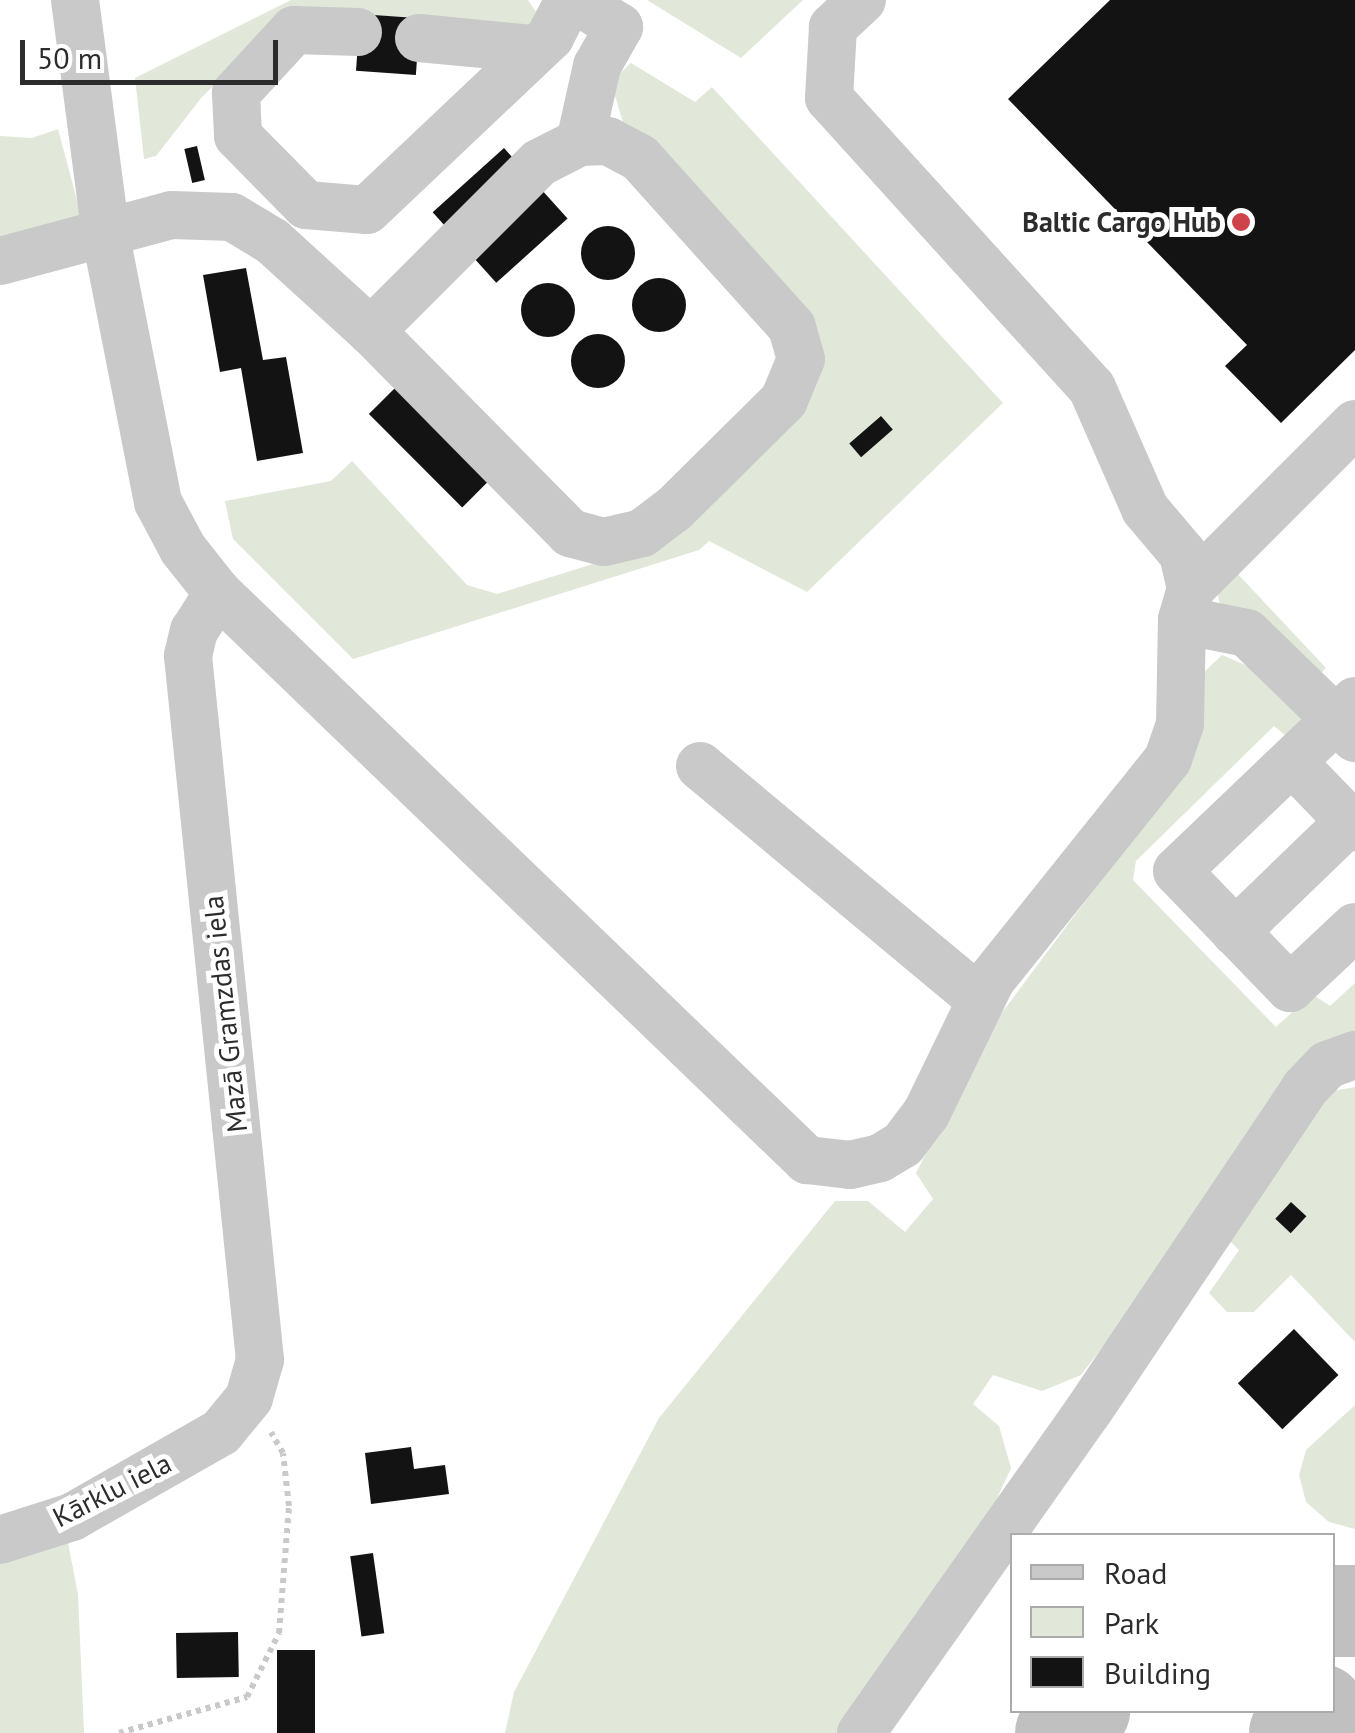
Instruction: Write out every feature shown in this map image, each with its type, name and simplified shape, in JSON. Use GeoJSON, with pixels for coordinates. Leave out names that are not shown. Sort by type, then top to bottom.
{"type":"FeatureCollection","features":[{"type":"Feature","properties":{"kind":"street"},"geometry":{"type":"LineString","coordinates":[[75,0],[106,237],[158,502],[183,549],[218,593],[807,1160],[850,1165],[904,1144],[926,1114],[980,1000],[1168,759],[1180,724],[1186,604],[1183,554],[1146,509],[1092,388],[829,98],[833,27],[862,0]]}},
{"type":"Feature","properties":{"kind":"street"},"geometry":{"type":"LineString","coordinates":[[358,32],[294,30],[236,93],[238,136],[306,205],[367,210],[550,36],[572,0],[619,27],[597,66],[580,142]]}},
{"type":"Feature","properties":{"kind":"street"},"geometry":{"type":"LineString","coordinates":[[419,38],[534,49]]}},
{"type":"Feature","properties":{"kind":"street"},"geometry":{"type":"LineString","coordinates":[[0,261],[106,237],[172,216],[232,217],[272,241],[371,331],[570,533],[604,542],[642,533],[674,509],[784,400],[801,359],[792,327],[640,158],[608,141],[580,142],[539,164],[371,331]]}},
{"type":"Feature","properties":{"kind":"street"},"geometry":{"type":"LineString","coordinates":[[1186,604],[1355,424]]}},
{"type":"Feature","properties":{"kind":"street","name":"Mazā Gramzdas iela"},"geometry":{"type":"LineString","coordinates":[[218,593],[194,631],[188,656],[260,1360],[235,1415]]}},
{"type":"Feature","properties":{"kind":"street"},"geometry":{"type":"LineString","coordinates":[[1186,604],[1247,633],[1349,719],[1292,762],[1177,871],[1290,988],[1355,927]]}},
{"type":"Feature","properties":{"kind":"street"},"geometry":{"type":"LineString","coordinates":[[1235,932],[1352,824],[1292,762]]}},
{"type":"Feature","properties":{"kind":"street"},"geometry":{"type":"LineString","coordinates":[[700,766],[980,1000]]}},
{"type":"Feature","properties":{"kind":"street"},"geometry":{"type":"LineString","coordinates":[[861,1733],[1089,1410],[1305,1088],[1326,1066],[1355,1056]]}},
{"type":"Feature","properties":{"kind":"street","name":"Kārklu iela"},"geometry":{"type":"LineString","coordinates":[[0,1540],[72,1517],[235,1415]]}},
{"type":"Feature","properties":{"kind":"path"},"geometry":{"type":"LineString","coordinates":[[118,1733],[247,1697],[279,1633],[288,1506],[283,1452],[235,1415]]}},
{"type":"Feature","properties":{"kind":"green space"},"geometry":{"type":"Polygon","coordinates":[[[291,0],[528,0],[539,16],[531,25],[292,10],[202,97],[156,156],[144,159],[135,78],[291,0]]]}},
{"type":"Feature","properties":{"kind":"green space"},"geometry":{"type":"Polygon","coordinates":[[[647,0],[803,0],[741,58],[647,0]]]}},
{"type":"Feature","properties":{"kind":"green space"},"geometry":{"type":"Polygon","coordinates":[[[631,63],[695,102],[712,87],[1003,403],[807,592],[709,541],[699,550],[353,659],[233,539],[225,501],[331,481],[352,461],[467,585],[497,594],[660,543],[819,366],[624,126],[611,82],[631,63]]]}},
{"type":"Feature","properties":{"kind":"green space"},"geometry":{"type":"Polygon","coordinates":[[[58,129],[82,219],[0,241],[0,136],[32,138],[58,129]]]}},
{"type":"Feature","properties":{"kind":"green space"},"geometry":{"type":"Polygon","coordinates":[[[1236,572],[1326,668],[1316,678],[1221,609],[1217,592],[1236,572]]]}},
{"type":"Feature","properties":{"kind":"green space"},"geometry":{"type":"Polygon","coordinates":[[[1222,655],[1250,667],[1302,718],[1286,736],[1274,726],[1136,861],[1133,880],[1276,1027],[1312,994],[1330,1006],[1355,983],[1355,1031],[1344,1034],[1081,1375],[1042,1391],[993,1375],[973,1404],[999,1426],[1011,1468],[988,1518],[840,1733],[505,1733],[514,1692],[659,1418],[835,1201],[868,1201],[905,1232],[933,1199],[916,1173],[989,1030],[1172,785],[1203,673],[1222,655]]]}},
{"type":"Feature","properties":{"kind":"green space"},"geometry":{"type":"Polygon","coordinates":[[[1355,1087],[1355,1342],[1291,1275],[1254,1312],[1227,1312],[1209,1293],[1239,1250],[1229,1240],[1332,1091],[1355,1087]]]}},
{"type":"Feature","properties":{"kind":"green space"},"geometry":{"type":"Polygon","coordinates":[[[1355,1405],[1355,1529],[1329,1522],[1306,1502],[1299,1475],[1306,1450],[1355,1405]]]}},
{"type":"Feature","properties":{"kind":"green space"},"geometry":{"type":"Polygon","coordinates":[[[68,1543],[78,1594],[84,1733],[0,1733],[0,1562],[68,1543]]]}},
{"type":"Feature","properties":{"kind":"building","name":"Baltic Cargo Hub"},"geometry":{"type":"Polygon","coordinates":[[[1110,0],[1355,0],[1355,350],[1281,423],[1225,366],[1247,345],[1008,99],[1110,0]]]}},
{"type":"Feature","properties":{"kind":"building"},"geometry":{"type":"Polygon","coordinates":[[[360,14],[420,18],[416,75],[356,71],[360,14]]]}},
{"type":"Feature","properties":{"kind":"building"},"geometry":{"type":"Polygon","coordinates":[[[197,146],[205,180],[192,183],[184,149],[197,146]]]}},
{"type":"Feature","properties":{"kind":"building"},"geometry":{"type":"Polygon","coordinates":[[[504,148],[568,219],[496,283],[433,212],[504,148]]]}},
{"type":"Feature","properties":{"kind":"building"},"geometry":{"type":"Polygon","coordinates":[[[608,226],[627,234],[635,253],[627,272],[608,280],[589,272],[581,253],[589,234],[608,226]]]}},
{"type":"Feature","properties":{"kind":"building"},"geometry":{"type":"Polygon","coordinates":[[[246,268],[263,360],[286,357],[303,453],[257,461],[241,368],[220,372],[203,275],[246,268]]]}},
{"type":"Feature","properties":{"kind":"building"},"geometry":{"type":"Polygon","coordinates":[[[659,278],[678,286],[686,305],[678,324],[659,332],[640,324],[632,305],[640,286],[659,278]]]}},
{"type":"Feature","properties":{"kind":"building"},"geometry":{"type":"Polygon","coordinates":[[[548,283],[567,291],[575,310],[567,329],[548,337],[529,329],[521,310],[529,291],[548,283]]]}},
{"type":"Feature","properties":{"kind":"building"},"geometry":{"type":"Polygon","coordinates":[[[598,334],[617,342],[625,361],[617,380],[598,388],[579,380],[571,361],[579,342],[598,334]]]}},
{"type":"Feature","properties":{"kind":"building"},"geometry":{"type":"Polygon","coordinates":[[[400,383],[493,476],[462,507],[369,414],[400,383]]]}},
{"type":"Feature","properties":{"kind":"building"},"geometry":{"type":"Polygon","coordinates":[[[881,416],[893,430],[861,457],[849,444],[881,416]]]}},
{"type":"Feature","properties":{"kind":"building"},"geometry":{"type":"Polygon","coordinates":[[[1291,1202],[1306,1216],[1291,1233],[1275,1219],[1291,1202]]]}},
{"type":"Feature","properties":{"kind":"building"},"geometry":{"type":"Polygon","coordinates":[[[1294,1329],[1338,1375],[1282,1429],[1238,1383],[1294,1329]]]}},
{"type":"Feature","properties":{"kind":"building"},"geometry":{"type":"Polygon","coordinates":[[[411,1447],[414,1469],[445,1465],[449,1494],[371,1504],[365,1453],[411,1447]]]}},
{"type":"Feature","properties":{"kind":"building"},"geometry":{"type":"Polygon","coordinates":[[[373,1553],[384,1633],[361,1636],[350,1556],[373,1553]]]}},
{"type":"Feature","properties":{"kind":"building"},"geometry":{"type":"Polygon","coordinates":[[[238,1632],[239,1677],[177,1678],[176,1633],[238,1632]]]}},
{"type":"Feature","properties":{"kind":"building"},"geometry":{"type":"Polygon","coordinates":[[[277,1650],[315,1650],[315,1733],[277,1733],[277,1650]]]}},
{"type":"Feature","properties":{"kind":"taxiway"},"geometry":{"type":"LineString","coordinates":[[1335,1611],[1355,1611]]}},
{"type":"Feature","properties":{"kind":"taxiway"},"geometry":{"type":"LineString","coordinates":[[1061,1733],[1081,1713]]}},
{"type":"Feature","properties":{"kind":"taxiway"},"geometry":{"type":"LineString","coordinates":[[1295,1733],[1317,1713]]}},
{"type":"Feature","properties":{"kind":"place","name":"Baltic Cargo Hub"},"geometry":{"type":"Point","coordinates":[1241,222]}}]}
